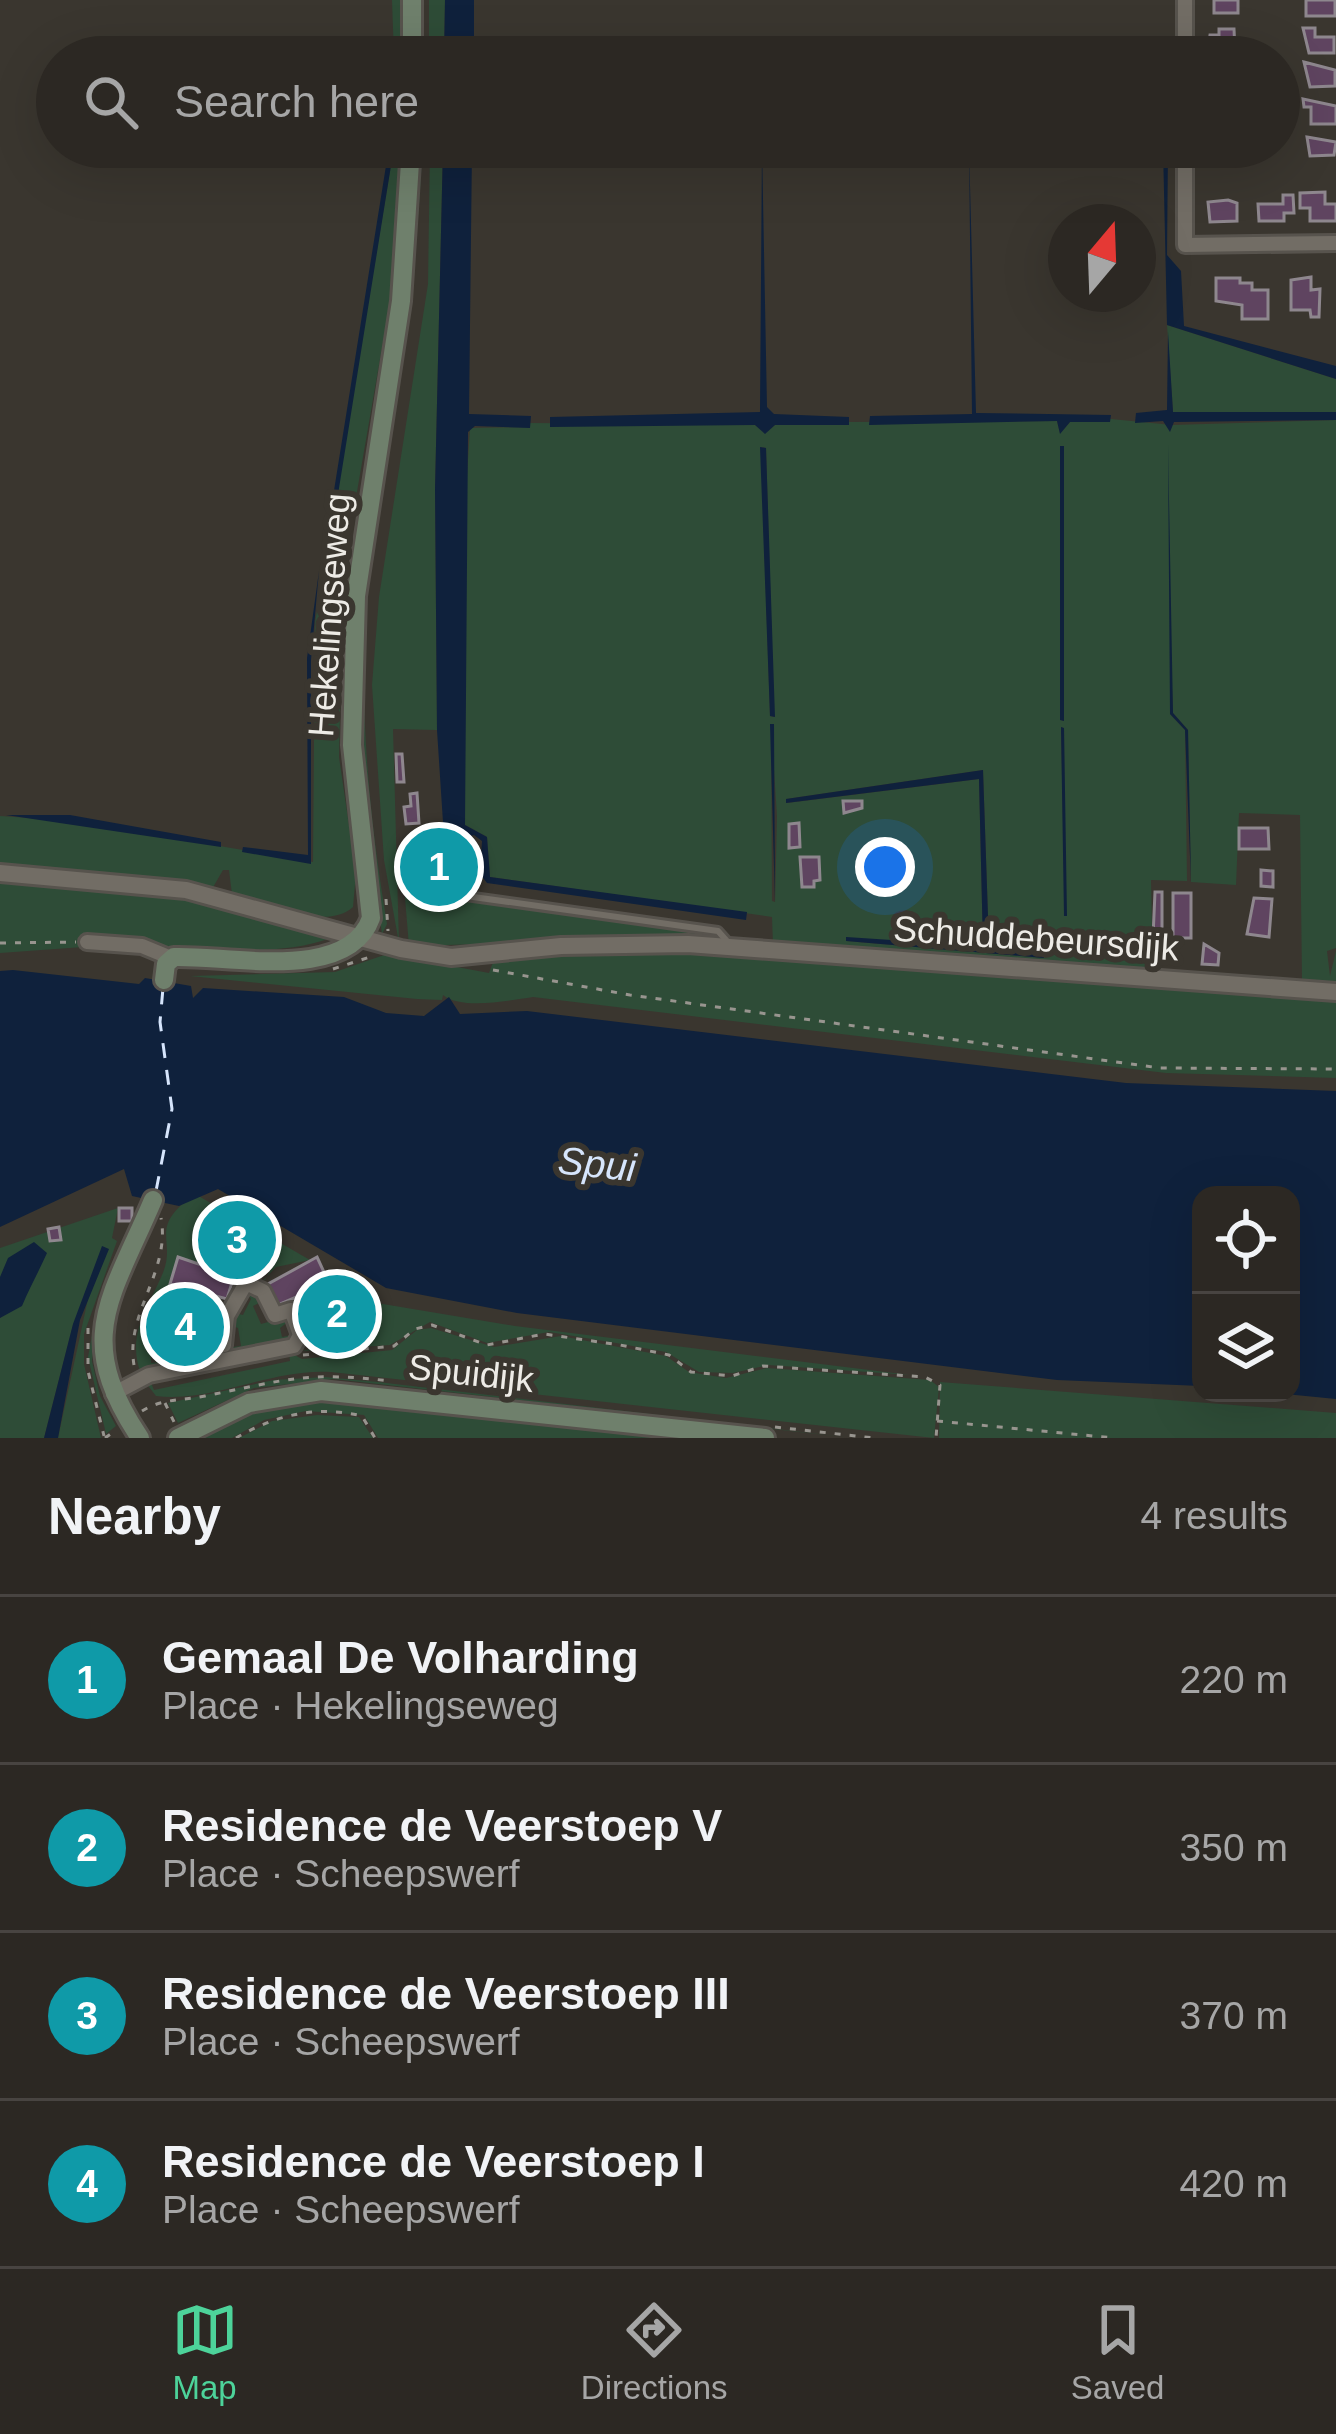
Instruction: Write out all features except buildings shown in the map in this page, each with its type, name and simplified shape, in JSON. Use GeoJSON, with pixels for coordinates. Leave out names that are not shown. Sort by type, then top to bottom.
{"type":"FeatureCollection","features":[{"type":"Feature","properties":{"kind":"main road"},"geometry":{"type":"LineString","coordinates":[[412,0],[412,36]]}},
{"type":"Feature","properties":{"kind":"main road","name":"Hekelingseweg"},"geometry":{"type":"LineString","coordinates":[[364,935],[372,906],[352,745],[356,596],[401,301],[410,168]]}},
{"type":"Feature","properties":{"kind":"main road"},"geometry":{"type":"LineString","coordinates":[[164,980],[171,958],[308,959],[342,950],[364,935]]}},
{"type":"Feature","properties":{"kind":"main road"},"geometry":{"type":"LineString","coordinates":[[140,1438],[113,1394],[101,1354],[104,1322],[153,1200]]}},
{"type":"Feature","properties":{"kind":"main road","name":"Spuidijk"},"geometry":{"type":"LineString","coordinates":[[180,1436],[249,1403],[321,1391],[765,1438]]}},
{"type":"Feature","properties":{"kind":"street"},"geometry":{"type":"LineString","coordinates":[[1185,0],[1185,36]]}},
{"type":"Feature","properties":{"kind":"street"},"geometry":{"type":"LineString","coordinates":[[1185,168],[1186,245],[1336,243]]}},
{"type":"Feature","properties":{"kind":"street"},"geometry":{"type":"LineString","coordinates":[[0,873],[186,890],[427,954],[472,955]]}},
{"type":"Feature","properties":{"kind":"street"},"geometry":{"type":"LineString","coordinates":[[87,942],[142,946],[171,958]]}},
{"type":"Feature","properties":{"kind":"street","name":"Schuddebeursdijk"},"geometry":{"type":"LineString","coordinates":[[472,955],[613,943],[732,946],[1336,992]]}},
{"type":"Feature","properties":{"kind":"street"},"geometry":{"type":"LineString","coordinates":[[184,1367],[188,1354],[224,1345],[226,1316],[262,1261]]}},
{"type":"Feature","properties":{"kind":"street"},"geometry":{"type":"LineString","coordinates":[[113,1394],[139,1379],[184,1367],[294,1346],[300,1335],[291,1310],[275,1315],[263,1291],[246,1283]]}},
{"type":"Feature","properties":{"kind":"lane","name":"Schuddebeursdijk"},"geometry":{"type":"LineString","coordinates":[[429,875],[430,891],[718,931],[732,946]]}},
{"type":"Feature","properties":{"kind":"path"},"geometry":{"type":"LineString","coordinates":[[384,942],[389,921],[385,890]]}},
{"type":"Feature","properties":{"kind":"path"},"geometry":{"type":"LineString","coordinates":[[0,943],[87,942]]}},
{"type":"Feature","properties":{"kind":"path"},"geometry":{"type":"LineString","coordinates":[[472,955],[490,969],[890,1033],[1160,1068],[1336,1069]]}},
{"type":"Feature","properties":{"kind":"path"},"geometry":{"type":"LineString","coordinates":[[139,1379],[133,1337],[160,1262],[163,1225]]}},
{"type":"Feature","properties":{"kind":"path"},"geometry":{"type":"LineString","coordinates":[[294,1346],[304,1356],[394,1346],[415,1328],[432,1325],[487,1345],[554,1334],[657,1352],[691,1372],[732,1376],[763,1366],[930,1378],[940,1384],[936,1438]]}},
{"type":"Feature","properties":{"kind":"path"},"geometry":{"type":"LineString","coordinates":[[164,1400],[180,1436]]}},
{"type":"Feature","properties":{"kind":"path"},"geometry":{"type":"LineString","coordinates":[[236,1438],[273,1419],[322,1412],[362,1416],[376,1438]]}},
{"type":"Feature","properties":{"kind":"path"},"geometry":{"type":"LineString","coordinates":[[937,1420],[1114,1438]]}},
{"type":"Feature","properties":{"kind":"green space"},"geometry":{"type":"Polygon","coordinates":[[[392,0],[404,0],[404,36],[393,36],[392,0]]]}},
{"type":"Feature","properties":{"kind":"green space"},"geometry":{"type":"Polygon","coordinates":[[[429,0],[445,0],[444,36],[429,36],[429,0]]]}},
{"type":"Feature","properties":{"kind":"green space"},"geometry":{"type":"Polygon","coordinates":[[[391,168],[403,168],[397,261],[350,532],[342,621],[339,757],[356,873],[353,907],[327,917],[277,908],[232,894],[229,870],[223,870],[212,889],[0,866],[0,816],[74,821],[313,862],[315,623],[391,168]]]}},
{"type":"Feature","properties":{"kind":"green space"},"geometry":{"type":"Polygon","coordinates":[[[421,168],[409,298],[371,548],[364,643],[369,783],[387,924],[382,934],[359,754],[365,574],[409,295],[421,168]]]}},
{"type":"Feature","properties":{"kind":"green space"},"geometry":{"type":"Polygon","coordinates":[[[430,168],[443,168],[435,489],[437,730],[393,729],[399,943],[384,860],[372,685],[379,597],[428,284],[430,168]]]}},
{"type":"Feature","properties":{"kind":"green space"},"geometry":{"type":"Polygon","coordinates":[[[1167,325],[1336,379],[1336,412],[1173,412],[1167,325]]]}},
{"type":"Feature","properties":{"kind":"green space"},"geometry":{"type":"Polygon","coordinates":[[[1111,419],[1172,425],[1336,420],[1336,948],[1327,951],[1330,976],[1336,951],[1336,987],[1203,978],[1203,972],[1302,980],[1300,815],[1239,813],[1236,885],[1191,882],[1188,730],[1173,713],[1172,688],[1170,714],[1185,730],[1187,881],[1151,880],[1153,976],[773,945],[772,917],[490,877],[487,837],[465,825],[464,522],[470,428],[530,427],[530,423],[755,425],[765,433],[775,425],[1057,421],[1060,433],[1070,422],[1111,419]],[[1062,446],[1060,719],[1063,721],[1062,446]],[[761,447],[770,716],[774,717],[766,448],[761,447]],[[771,724],[772,901],[777,816],[771,724]],[[1062,727],[1061,728],[1065,916],[1064,729],[1062,727]],[[983,770],[786,799],[787,803],[979,779],[983,946],[846,941],[1044,958],[989,946],[983,770]]]}},
{"type":"Feature","properties":{"kind":"green space"},"geometry":{"type":"Polygon","coordinates":[[[401,850],[419,853],[421,893],[695,929],[714,938],[409,946],[401,850]]]}},
{"type":"Feature","properties":{"kind":"green space"},"geometry":{"type":"Polygon","coordinates":[[[0,879],[173,897],[311,927],[328,939],[241,950],[86,938],[83,947],[0,953],[0,879]]]}},
{"type":"Feature","properties":{"kind":"green space"},"geometry":{"type":"Polygon","coordinates":[[[607,952],[677,952],[1336,1001],[1336,1078],[1166,1073],[533,997],[473,1003],[443,995],[442,1000],[417,999],[190,976],[335,972],[387,954],[489,973],[493,962],[607,952]]]}},
{"type":"Feature","properties":{"kind":"green space"},"geometry":{"type":"Polygon","coordinates":[[[195,1194],[310,1260],[276,1267],[267,1277],[274,1264],[266,1261],[272,1250],[263,1237],[219,1211],[197,1243],[245,1277],[177,1257],[168,1292],[223,1310],[222,1316],[153,1315],[151,1363],[159,1362],[158,1352],[176,1354],[178,1360],[140,1371],[138,1333],[166,1263],[167,1226],[195,1194]]]}},
{"type":"Feature","properties":{"kind":"green space"},"geometry":{"type":"Polygon","coordinates":[[[118,1208],[112,1238],[117,1241],[84,1334],[84,1364],[101,1438],[58,1438],[89,1294],[73,1325],[44,1438],[0,1438],[0,1318],[27,1293],[39,1268],[0,1277],[0,1248],[118,1208]]]}},
{"type":"Feature","properties":{"kind":"green space"},"geometry":{"type":"Polygon","coordinates":[[[325,1273],[377,1303],[515,1326],[910,1375],[768,1365],[733,1373],[699,1372],[666,1352],[549,1332],[487,1343],[430,1322],[390,1345],[302,1351],[372,1334],[364,1297],[305,1310],[339,1289],[325,1273]]]}},
{"type":"Feature","properties":{"kind":"green space"},"geometry":{"type":"Polygon","coordinates":[[[256,1291],[263,1301],[253,1306],[261,1324],[286,1317],[289,1321],[280,1328],[282,1337],[292,1335],[291,1341],[235,1352],[233,1347],[241,1346],[238,1328],[230,1325],[234,1313],[243,1315],[251,1299],[246,1292],[256,1291]]]}},
{"type":"Feature","properties":{"kind":"green space"},"geometry":{"type":"Polygon","coordinates":[[[99,1296],[92,1361],[100,1396],[116,1426],[106,1434],[88,1357],[99,1296]]]}},
{"type":"Feature","properties":{"kind":"green space"},"geometry":{"type":"Polygon","coordinates":[[[431,1328],[494,1347],[561,1336],[666,1356],[689,1372],[726,1378],[767,1368],[930,1380],[939,1387],[934,1438],[331,1372],[287,1375],[178,1397],[156,1396],[146,1383],[150,1380],[154,1390],[290,1361],[289,1352],[302,1359],[392,1350],[417,1330],[431,1328]]]}},
{"type":"Feature","properties":{"kind":"green space"},"geometry":{"type":"Polygon","coordinates":[[[325,1377],[852,1438],[334,1379],[254,1388],[178,1423],[168,1403],[274,1380],[325,1377]]]}},
{"type":"Feature","properties":{"kind":"green space"},"geometry":{"type":"Polygon","coordinates":[[[940,1382],[1336,1413],[1336,1438],[939,1438],[940,1382]]]}},
{"type":"Feature","properties":{"kind":"green space"},"geometry":{"type":"Polygon","coordinates":[[[319,1397],[698,1438],[378,1438],[364,1415],[306,1411],[264,1420],[232,1438],[192,1438],[232,1415],[319,1397]]]}},
{"type":"Feature","properties":{"kind":"green space"},"geometry":{"type":"Polygon","coordinates":[[[317,1415],[359,1417],[373,1438],[239,1438],[272,1421],[317,1415]]]}},
{"type":"Feature","properties":{"kind":"water"},"geometry":{"type":"Polygon","coordinates":[[[445,0],[474,0],[474,36],[444,36],[445,0]]]}},
{"type":"Feature","properties":{"kind":"water"},"geometry":{"type":"Polygon","coordinates":[[[386,168],[391,168],[330,544],[324,553],[386,168]]]}},
{"type":"Feature","properties":{"kind":"water"},"geometry":{"type":"Polygon","coordinates":[[[443,168],[472,168],[469,414],[531,416],[530,428],[475,426],[468,432],[465,825],[487,837],[490,877],[747,912],[746,920],[487,883],[480,874],[482,841],[474,835],[466,837],[466,847],[445,853],[437,730],[435,489],[443,168]]]}},
{"type":"Feature","properties":{"kind":"water"},"geometry":{"type":"Polygon","coordinates":[[[762,168],[767,407],[774,414],[849,417],[849,425],[775,425],[765,434],[755,425],[550,427],[550,417],[760,412],[762,168]]]}},
{"type":"Feature","properties":{"kind":"water"},"geometry":{"type":"Polygon","coordinates":[[[969,168],[976,413],[1111,415],[1110,422],[1070,422],[1060,434],[1057,421],[869,425],[870,416],[972,414],[969,168]]]}},
{"type":"Feature","properties":{"kind":"water"},"geometry":{"type":"Polygon","coordinates":[[[1163,168],[1168,168],[1167,255],[1181,271],[1184,326],[1336,366],[1336,379],[1167,325],[1163,168]]]}},
{"type":"Feature","properties":{"kind":"water"},"geometry":{"type":"Polygon","coordinates":[[[1168,332],[1173,412],[1336,412],[1336,420],[1174,422],[1170,432],[1163,421],[1135,423],[1136,413],[1167,410],[1168,332]]]}},
{"type":"Feature","properties":{"kind":"water"},"geometry":{"type":"Polygon","coordinates":[[[1168,445],[1173,713],[1188,730],[1191,882],[1185,730],[1170,714],[1168,445]]]}},
{"type":"Feature","properties":{"kind":"water"},"geometry":{"type":"Polygon","coordinates":[[[1060,446],[1064,446],[1064,721],[1060,720],[1060,446]]]}},
{"type":"Feature","properties":{"kind":"water"},"geometry":{"type":"Polygon","coordinates":[[[760,447],[766,448],[775,717],[770,716],[760,447]]]}},
{"type":"Feature","properties":{"kind":"water"},"geometry":{"type":"Polygon","coordinates":[[[319,571],[311,660],[311,864],[242,852],[243,847],[308,855],[307,658],[319,571]]]}},
{"type":"Feature","properties":{"kind":"water"},"geometry":{"type":"Polygon","coordinates":[[[770,724],[774,724],[775,902],[770,724]]]}},
{"type":"Feature","properties":{"kind":"water"},"geometry":{"type":"Polygon","coordinates":[[[1064,728],[1067,916],[1064,916],[1064,728]]]}},
{"type":"Feature","properties":{"kind":"water"},"geometry":{"type":"Polygon","coordinates":[[[983,770],[989,946],[1044,953],[1044,958],[846,941],[846,937],[983,946],[979,779],[786,803],[786,799],[983,770]]]}},
{"type":"Feature","properties":{"kind":"water"},"geometry":{"type":"Polygon","coordinates":[[[6,815],[70,815],[221,842],[221,847],[6,815]]]}},
{"type":"Feature","properties":{"kind":"water","name":"Spui"},"geometry":{"type":"Polygon","coordinates":[[[0,971],[139,984],[145,978],[191,986],[193,998],[203,988],[344,997],[386,1013],[424,1016],[449,997],[460,1014],[527,1011],[1126,1083],[1336,1091],[1336,1399],[1300,1395],[1300,1186],[1192,1186],[1192,1386],[1057,1380],[517,1313],[386,1288],[218,1189],[179,1206],[132,1196],[124,1169],[0,1227],[0,971]]]}},
{"type":"Feature","properties":{"kind":"water"},"geometry":{"type":"Polygon","coordinates":[[[34,1242],[47,1253],[22,1306],[0,1318],[0,1277],[8,1258],[34,1242]]]}},
{"type":"Feature","properties":{"kind":"water"},"geometry":{"type":"Polygon","coordinates":[[[102,1246],[109,1249],[80,1320],[58,1438],[44,1438],[73,1324],[102,1246]]]}},
{"type":"Feature","properties":{"kind":"ferry route"},"geometry":{"type":"LineString","coordinates":[[156,1191],[172,1109],[160,1022],[163,988]]}},
{"type":"Feature","properties":{"kind":"place","name":"Gemaal De Volharding"},"geometry":{"type":"Point","coordinates":[439,867]}},
{"type":"Feature","properties":{"kind":"place","name":"Residence de Veerstoep III"},"geometry":{"type":"Point","coordinates":[237,1240]}},
{"type":"Feature","properties":{"kind":"place","name":"Residence de Veerstoep V"},"geometry":{"type":"Point","coordinates":[337,1314]}},
{"type":"Feature","properties":{"kind":"place","name":"Residence de Veerstoep I"},"geometry":{"type":"Point","coordinates":[185,1327]}}]}
